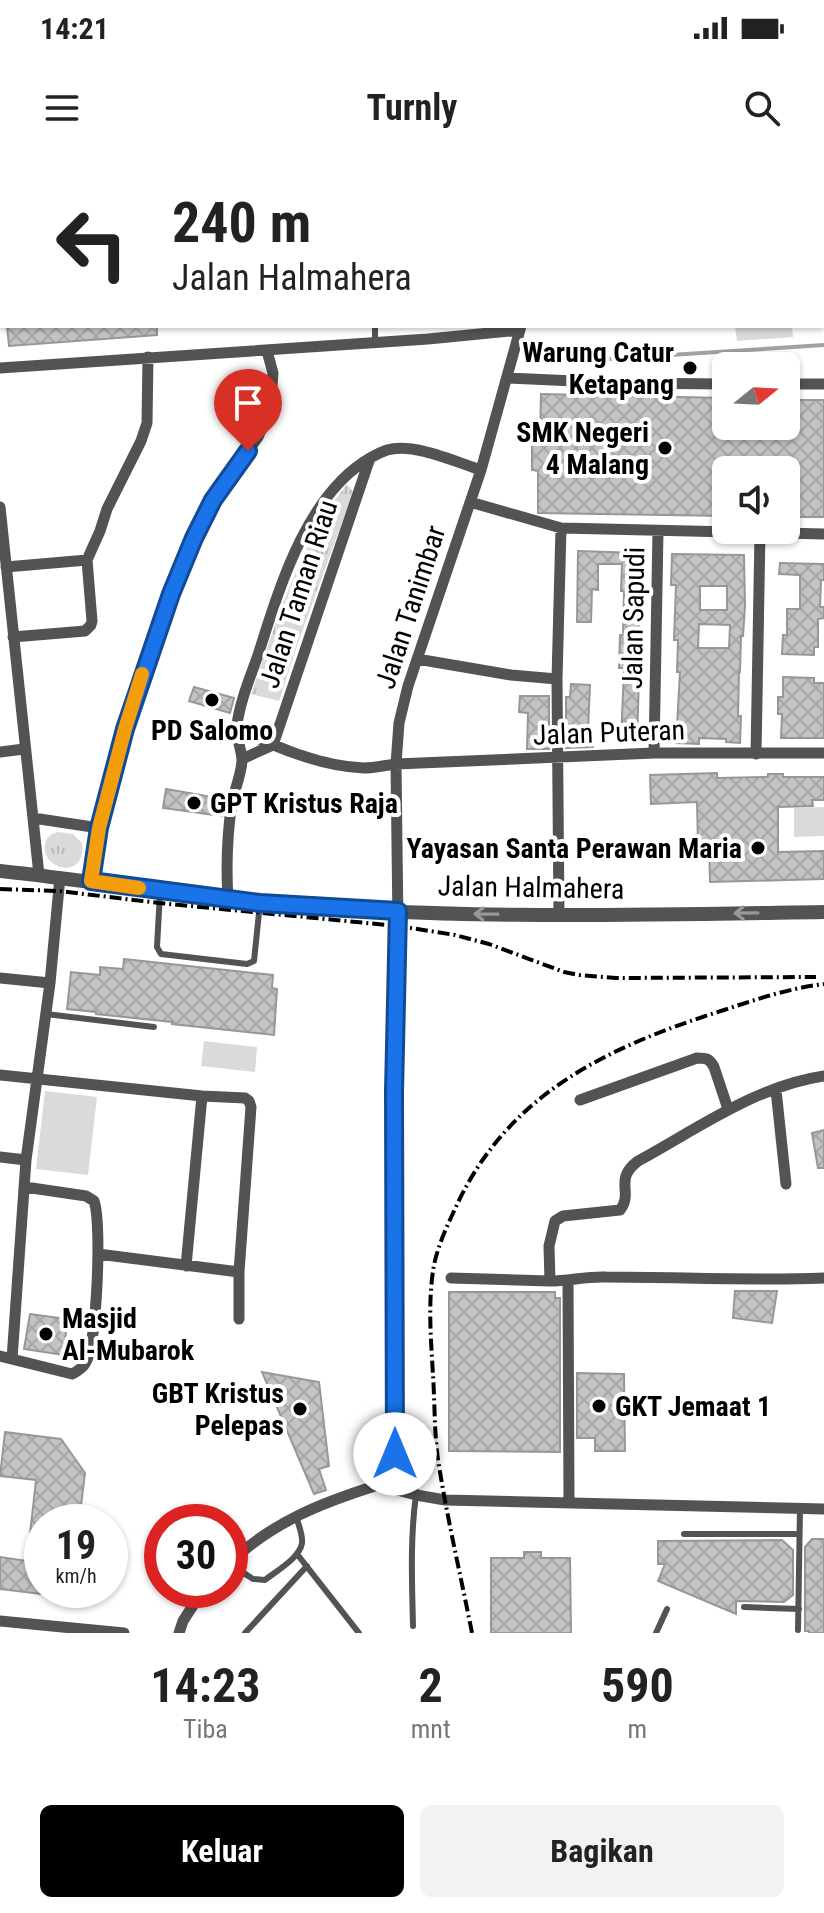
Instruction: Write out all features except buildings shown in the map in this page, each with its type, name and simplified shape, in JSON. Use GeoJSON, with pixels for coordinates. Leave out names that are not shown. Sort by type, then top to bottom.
{"type":"FeatureCollection","features":[{"type":"Feature","properties":{"kind":"street"},"geometry":{"type":"LineString","coordinates":[[0,368],[375,343],[520,328]]}},
{"type":"Feature","properties":{"kind":"street","name":"Jalan Tanimbar"},"geometry":{"type":"LineString","coordinates":[[395,1454],[394,1092],[398,911],[396,764],[399,723],[408,686],[481,470],[520,328]]}},
{"type":"Feature","properties":{"kind":"street"},"geometry":{"type":"LineString","coordinates":[[91,881],[99,828],[125,729],[183,564],[213,500],[258,437],[270,410],[273,373],[267,351]]}},
{"type":"Feature","properties":{"kind":"street"},"geometry":{"type":"LineString","coordinates":[[13,637],[85,631],[92,621],[87,560],[147,423],[148,357]]}},
{"type":"Feature","properties":{"kind":"street"},"geometry":{"type":"LineString","coordinates":[[507,378],[712,384]]}},
{"type":"Feature","properties":{"kind":"street"},"geometry":{"type":"LineString","coordinates":[[800,384],[824,384]]}},
{"type":"Feature","properties":{"kind":"street","name":"Jalan Taman Riau"},"geometry":{"type":"LineString","coordinates":[[228,899],[226,863],[232,804],[242,759],[236,728],[242,702],[289,565],[322,505],[353,469],[386,450],[397,448],[426,452],[481,470]]}},
{"type":"Feature","properties":{"kind":"street","name":"Jalan Taman Riau"},"geometry":{"type":"LineString","coordinates":[[273,745],[370,458]]}},
{"type":"Feature","properties":{"kind":"street"},"geometry":{"type":"LineString","coordinates":[[470,502],[561,528],[712,532]]}},
{"type":"Feature","properties":{"kind":"street"},"geometry":{"type":"LineString","coordinates":[[0,507],[39,875]]}},
{"type":"Feature","properties":{"kind":"street"},"geometry":{"type":"LineString","coordinates":[[559,915],[557,679],[561,528]]}},
{"type":"Feature","properties":{"kind":"street","name":"Jalan Sapudi"},"geometry":{"type":"LineString","coordinates":[[654,753],[658,531]]}},
{"type":"Feature","properties":{"kind":"street"},"geometry":{"type":"LineString","coordinates":[[800,534],[824,534]]}},
{"type":"Feature","properties":{"kind":"street"},"geometry":{"type":"LineString","coordinates":[[756,754],[760,544]]}},
{"type":"Feature","properties":{"kind":"street"},"geometry":{"type":"LineString","coordinates":[[6,567],[87,560]]}},
{"type":"Feature","properties":{"kind":"street"},"geometry":{"type":"LineString","coordinates":[[417,659],[511,675],[557,679]]}},
{"type":"Feature","properties":{"kind":"street"},"geometry":{"type":"LineString","coordinates":[[236,728],[273,745]]}},
{"type":"Feature","properties":{"kind":"street"},"geometry":{"type":"LineString","coordinates":[[242,759],[273,745]]}},
{"type":"Feature","properties":{"kind":"street","name":"Jalan Puteran"},"geometry":{"type":"LineString","coordinates":[[273,745],[309,758],[366,768],[396,764],[654,753],[824,753]]}},
{"type":"Feature","properties":{"kind":"street"},"geometry":{"type":"LineString","coordinates":[[0,752],[24,749]]}},
{"type":"Feature","properties":{"kind":"street"},"geometry":{"type":"LineString","coordinates":[[33,818],[99,828]]}},
{"type":"Feature","properties":{"kind":"street","name":"Jalan Halmahera"},"geometry":{"type":"LineString","coordinates":[[0,871],[260,903],[398,911],[559,915],[824,912]]}},
{"type":"Feature","properties":{"kind":"street"},"geometry":{"type":"LineString","coordinates":[[25,1187],[90,1197],[96,1207],[98,1254],[92,1339],[86,1363],[72,1374],[6,1357],[26,1160],[50,983],[60,877]]}},
{"type":"Feature","properties":{"kind":"street"},"geometry":{"type":"LineString","coordinates":[[0,978],[50,983]]}},
{"type":"Feature","properties":{"kind":"street"},"geometry":{"type":"LineString","coordinates":[[580,1100],[697,1058],[706,1058],[714,1067],[728,1109]]}},
{"type":"Feature","properties":{"kind":"street"},"geometry":{"type":"LineString","coordinates":[[0,1075],[245,1098],[251,1104],[239,1272],[239,1319]]}},
{"type":"Feature","properties":{"kind":"street"},"geometry":{"type":"LineString","coordinates":[[550,1281],[549,1246],[555,1221],[563,1216],[620,1210],[625,1200],[626,1171],[631,1166],[728,1109],[791,1083],[824,1076]]}},
{"type":"Feature","properties":{"kind":"street"},"geometry":{"type":"LineString","coordinates":[[776,1090],[786,1184]]}},
{"type":"Feature","properties":{"kind":"street"},"geometry":{"type":"LineString","coordinates":[[186,1266],[202,1096]]}},
{"type":"Feature","properties":{"kind":"street"},"geometry":{"type":"LineString","coordinates":[[0,1157],[26,1160]]}},
{"type":"Feature","properties":{"kind":"street"},"geometry":{"type":"LineString","coordinates":[[98,1254],[239,1272]]}},
{"type":"Feature","properties":{"kind":"street"},"geometry":{"type":"LineString","coordinates":[[451,1278],[550,1281],[600,1276],[724,1280],[824,1278]]}},
{"type":"Feature","properties":{"kind":"street"},"geometry":{"type":"LineString","coordinates":[[568,1281],[569,1503]]}},
{"type":"Feature","properties":{"kind":"street"},"geometry":{"type":"LineString","coordinates":[[378,1485],[395,1454]]}},
{"type":"Feature","properties":{"kind":"street"},"geometry":{"type":"LineString","coordinates":[[395,1454],[416,1495]]}},
{"type":"Feature","properties":{"kind":"street"},"geometry":{"type":"LineString","coordinates":[[248,1547],[295,1516],[378,1485],[445,1500],[824,1509]]}},
{"type":"Feature","properties":{"kind":"street"},"geometry":{"type":"LineString","coordinates":[[179,1633],[191,1608]]}},
{"type":"Feature","properties":{"kind":"street"},"geometry":{"type":"LineString","coordinates":[[0,1621],[51,1630],[124,1633]]}},
{"type":"Feature","properties":{"kind":"lane"},"geometry":{"type":"LineString","coordinates":[[375,328],[375,343]]}},
{"type":"Feature","properties":{"kind":"lane"},"geometry":{"type":"LineString","coordinates":[[161,891],[157,947],[161,954],[251,964],[254,961],[260,903]]}},
{"type":"Feature","properties":{"kind":"lane"},"geometry":{"type":"LineString","coordinates":[[46,1014],[154,1027]]}},
{"type":"Feature","properties":{"kind":"lane"},"geometry":{"type":"LineString","coordinates":[[413,1626],[416,1495]]}},
{"type":"Feature","properties":{"kind":"lane"},"geometry":{"type":"LineString","coordinates":[[798,1630],[800,1508]]}},
{"type":"Feature","properties":{"kind":"lane"},"geometry":{"type":"LineString","coordinates":[[248,1576],[265,1580],[297,1554],[302,1540],[295,1516]]}},
{"type":"Feature","properties":{"kind":"lane"},"geometry":{"type":"LineString","coordinates":[[684,1534],[799,1534]]}},
{"type":"Feature","properties":{"kind":"lane"},"geometry":{"type":"LineString","coordinates":[[297,1554],[359,1633]]}},
{"type":"Feature","properties":{"kind":"lane"},"geometry":{"type":"LineString","coordinates":[[245,1633],[307,1566]]}},
{"type":"Feature","properties":{"kind":"lane"},"geometry":{"type":"LineString","coordinates":[[744,1607],[799,1609]]}},
{"type":"Feature","properties":{"kind":"lane"},"geometry":{"type":"LineString","coordinates":[[656,1633],[667,1609]]}},
{"type":"Feature","properties":{"kind":"green space"},"geometry":{"type":"Polygon","coordinates":[[[735,328],[792,328],[793,337],[737,341],[735,328]]]}},
{"type":"Feature","properties":{"kind":"green space"},"geometry":{"type":"Polygon","coordinates":[[[347,484],[353,492],[279,701],[251,694],[302,559],[347,484]]]}},
{"type":"Feature","properties":{"kind":"green space"},"geometry":{"type":"Polygon","coordinates":[[[824,807],[824,836],[794,837],[794,808],[824,807]]]}},
{"type":"Feature","properties":{"kind":"green space"},"geometry":{"type":"Polygon","coordinates":[[[58,832],[73,834],[82,843],[82,855],[78,863],[71,867],[56,865],[45,853],[47,839],[58,832]]]}},
{"type":"Feature","properties":{"kind":"green space"},"geometry":{"type":"Polygon","coordinates":[[[204,1041],[257,1047],[255,1072],[201,1066],[204,1041]]]}},
{"type":"Feature","properties":{"kind":"green space"},"geometry":{"type":"Polygon","coordinates":[[[45,1091],[97,1097],[88,1175],[36,1169],[45,1091]]]}},
{"type":"Feature","properties":{"kind":"waterway"},"geometry":{"type":"LineString","coordinates":[[535,353],[608,359],[824,345]]}},
{"type":"Feature","properties":{"kind":"railway"},"geometry":{"type":"LineString","coordinates":[[0,889],[59,891],[398,926],[489,944],[579,975],[616,978],[816,977]]}},
{"type":"Feature","properties":{"kind":"railway"},"geometry":{"type":"LineString","coordinates":[[472,1633],[437,1455],[430,1310],[433,1271],[455,1209],[477,1169],[503,1134],[533,1105],[602,1058],[682,1024],[761,998],[824,984]]}},
{"type":"Feature","properties":{"kind":"slow traffic"},"geometry":{"type":"LineString","coordinates":[[139,888],[91,881],[99,828],[142,674]]}},
{"type":"Feature","properties":{"kind":"place","name":"Warung Catur Ketapang"},"geometry":{"type":"Point","coordinates":[690,368]}},
{"type":"Feature","properties":{"kind":"place","name":"SMK Negeri 4 Malang"},"geometry":{"type":"Point","coordinates":[665,448]}},
{"type":"Feature","properties":{"kind":"place","name":"PD Salomo"},"geometry":{"type":"Point","coordinates":[212,700]}},
{"type":"Feature","properties":{"kind":"place","name":"GPT Kristus Raja"},"geometry":{"type":"Point","coordinates":[194,803]}},
{"type":"Feature","properties":{"kind":"place","name":"Yayasan Santa Perawan Maria"},"geometry":{"type":"Point","coordinates":[758,848]}},
{"type":"Feature","properties":{"kind":"place","name":"Masjid Al-Mubarok"},"geometry":{"type":"Point","coordinates":[46,1334]}},
{"type":"Feature","properties":{"kind":"place","name":"GKT Jemaat 1"},"geometry":{"type":"Point","coordinates":[599,1406]}},
{"type":"Feature","properties":{"kind":"place","name":"GBT Kristus Pelepas"},"geometry":{"type":"Point","coordinates":[300,1409]}},
{"type":"Feature","properties":{"kind":"route"},"geometry":{"type":"LineString","coordinates":[[248,451],[213,500],[171,594],[125,729],[99,828],[91,881],[260,903],[398,911],[394,1092],[395,1454]]}}]}
